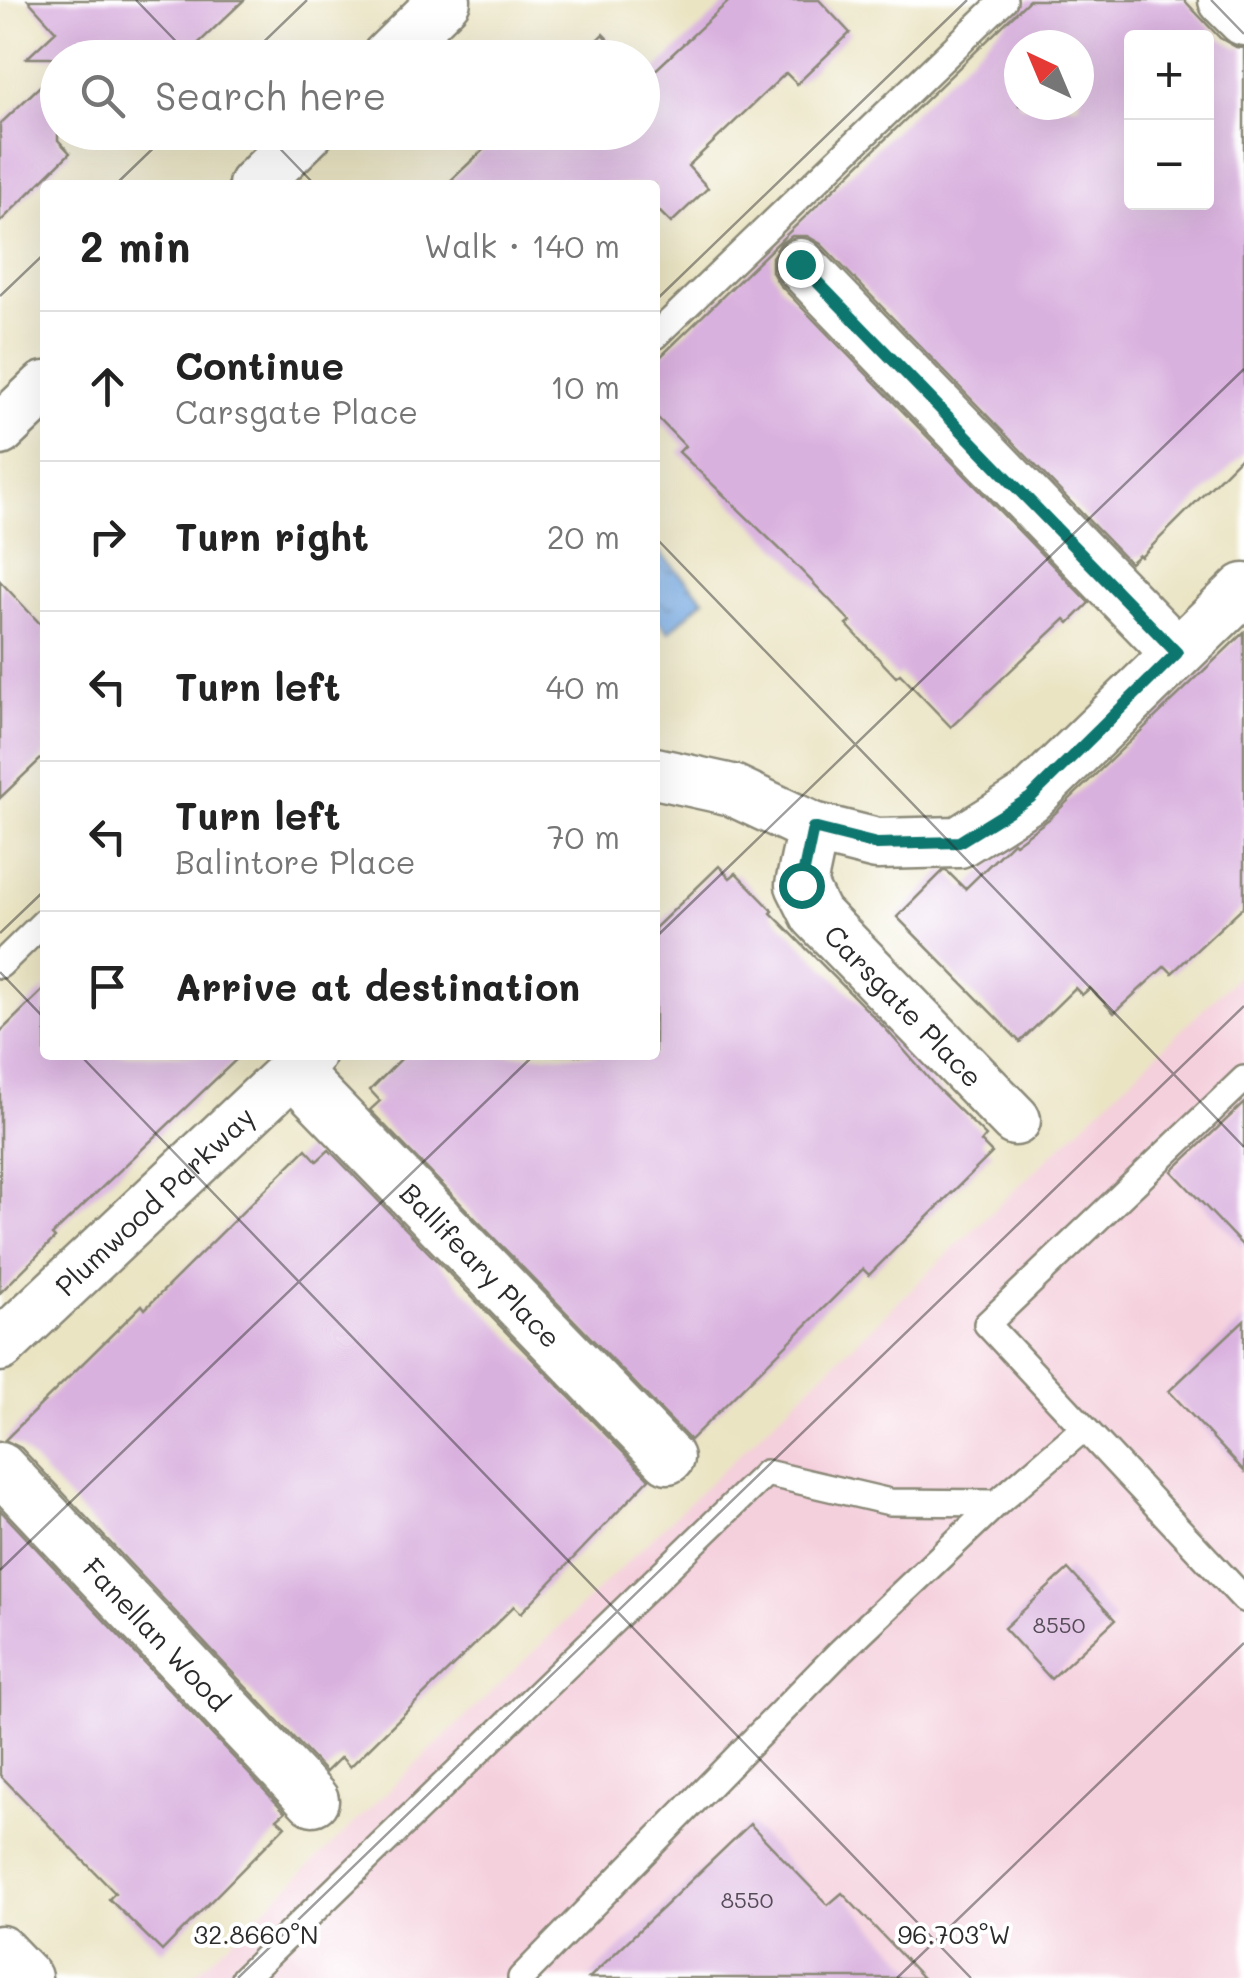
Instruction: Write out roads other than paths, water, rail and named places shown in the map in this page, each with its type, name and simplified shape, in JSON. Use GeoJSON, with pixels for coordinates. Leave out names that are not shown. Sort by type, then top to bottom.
{"type":"FeatureCollection","features":[{"type":"Feature","properties":{"kind":"street"},"geometry":{"type":"LineString","coordinates":[[405,40],[446,0]]}},
{"type":"Feature","properties":{"kind":"street"},"geometry":{"type":"LineString","coordinates":[[1224,0],[1244,20]]}},
{"type":"Feature","properties":{"kind":"street"},"geometry":{"type":"LineString","coordinates":[[259,180],[290,150]]}},
{"type":"Feature","properties":{"kind":"street"},"geometry":{"type":"LineString","coordinates":[[800,264],[1177,653]]}},
{"type":"Feature","properties":{"kind":"street"},"geometry":{"type":"LineString","coordinates":[[0,430],[40,392]]}},
{"type":"Feature","properties":{"kind":"street"},"geometry":{"type":"LineString","coordinates":[[660,773],[732,790],[813,828],[877,844],[959,842],[1030,798],[1244,589]]}},
{"type":"Feature","properties":{"kind":"street","name":"Carsgate Place"},"geometry":{"type":"LineString","coordinates":[[813,828],[801,885],[816,915],[1016,1120]]}},
{"type":"Feature","properties":{"kind":"street","name":"Plumwood Parkway"},"geometry":{"type":"LineString","coordinates":[[0,1346],[301,1063]]}},
{"type":"Feature","properties":{"kind":"street","name":"Ballifeary Place"},"geometry":{"type":"LineString","coordinates":[[301,1063],[668,1458]]}},
{"type":"Feature","properties":{"kind":"street","name":"Fanellan Wood"},"geometry":{"type":"LineString","coordinates":[[0,1468],[314,1800]]}},
{"type":"Feature","properties":{"kind":"street"},"geometry":{"type":"LineString","coordinates":[[0,1951],[26,1978]]}},
{"type":"Feature","properties":{"kind":"lane"},"geometry":{"type":"LineString","coordinates":[[660,331],[1004,0]]}},
{"type":"Feature","properties":{"kind":"lane"},"geometry":{"type":"LineString","coordinates":[[0,965],[40,927]]}},
{"type":"Feature","properties":{"kind":"lane"},"geometry":{"type":"LineString","coordinates":[[1244,1079],[986,1324],[1244,1599]]}},
{"type":"Feature","properties":{"kind":"lane"},"geometry":{"type":"LineString","coordinates":[[521,1978],[840,1652],[997,1503],[1084,1428]]}},
{"type":"Feature","properties":{"kind":"lane"},"geometry":{"type":"LineString","coordinates":[[244,1978],[766,1474],[890,1502],[997,1503]]}},
{"type":"Feature","properties":{"kind":"water"},"geometry":{"type":"Polygon","coordinates":[[[660,553],[704,599],[669,632],[660,622],[660,553]]]}}]}
